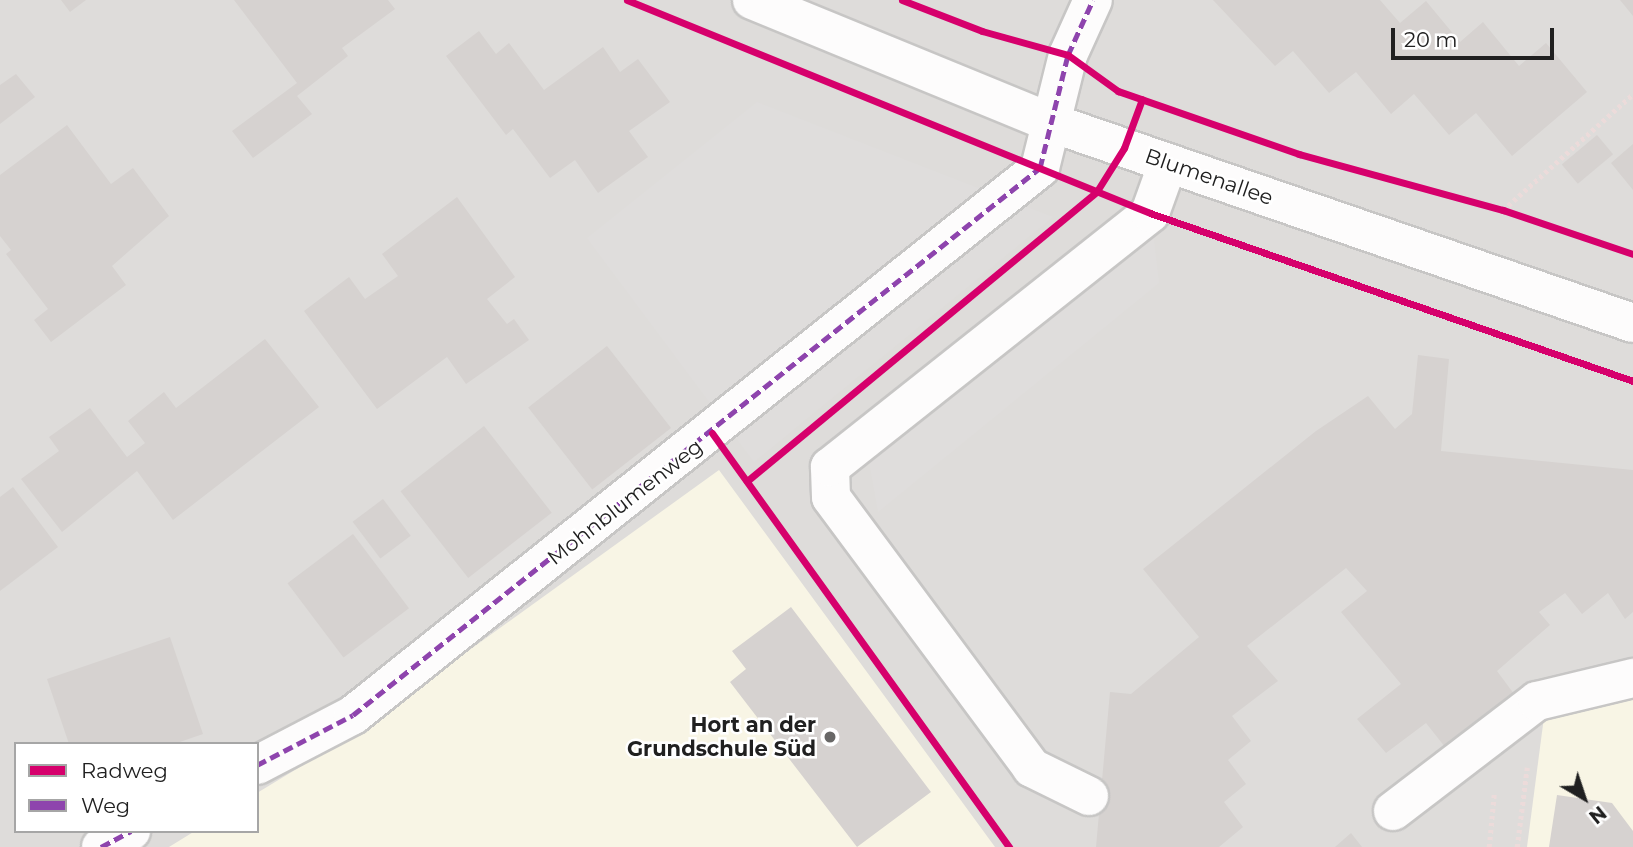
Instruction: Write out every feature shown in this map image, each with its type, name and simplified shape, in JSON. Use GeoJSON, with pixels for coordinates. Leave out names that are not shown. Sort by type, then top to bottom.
{"type":"FeatureCollection","features":[{"type":"Feature","properties":{"kind":"street","name":"Blumenallee"},"geometry":{"type":"LineString","coordinates":[[752,0],[1052,123],[1633,323]]}},
{"type":"Feature","properties":{"kind":"street","name":"Mohnblumenweg"},"geometry":{"type":"LineString","coordinates":[[259,764],[353,715],[712,433],[1040,168],[1068,55],[1093,0]]}},
{"type":"Feature","properties":{"kind":"street"},"geometry":{"type":"LineString","coordinates":[[1089,796],[1032,768],[831,496],[830,467],[1150,213],[1168,163]]}},
{"type":"Feature","properties":{"kind":"street"},"geometry":{"type":"LineString","coordinates":[[1393,811],[1537,701],[1633,678]]}},
{"type":"Feature","properties":{"kind":"street"},"geometry":{"type":"LineString","coordinates":[[101,847],[127,833]]}},
{"type":"Feature","properties":{"kind":"path"},"geometry":{"type":"LineString","coordinates":[[1503,210],[1633,94]]}},
{"type":"Feature","properties":{"kind":"path"},"geometry":{"type":"LineString","coordinates":[[1517,847],[1529,755]]}},
{"type":"Feature","properties":{"kind":"path"},"geometry":{"type":"LineString","coordinates":[[1489,847],[1490,840]]}},
{"type":"Feature","properties":{"kind":"shaded area"},"geometry":{"type":"Polygon","coordinates":[[[0,0],[1633,0],[1633,847],[0,847],[0,0]]]}},
{"type":"Feature","properties":{"kind":"shaded area"},"geometry":{"type":"Polygon","coordinates":[[[757,102],[1053,217],[754,462],[587,238],[757,102]]]}},
{"type":"Feature","properties":{"kind":"shaded area"},"geometry":{"type":"Polygon","coordinates":[[[1153,231],[1159,283],[878,512],[868,456],[1153,231]]]}},
{"type":"Feature","properties":{"kind":"shaded area"},"geometry":{"type":"Polygon","coordinates":[[[719,470],[995,847],[169,847],[192,833],[259,833],[259,792],[346,739],[719,470]]]}},
{"type":"Feature","properties":{"kind":"shaded area"},"geometry":{"type":"Polygon","coordinates":[[[1633,693],[1633,847],[1527,847],[1544,717],[1633,693]]]}},
{"type":"Feature","properties":{"kind":"building"},"geometry":{"type":"Polygon","coordinates":[[[61,0],[86,0],[70,12],[61,0]]]}},
{"type":"Feature","properties":{"kind":"building"},"geometry":{"type":"Polygon","coordinates":[[[234,0],[388,0],[395,9],[342,48],[348,56],[297,96],[312,114],[253,158],[232,131],[297,83],[234,0]]]}},
{"type":"Feature","properties":{"kind":"building"},"geometry":{"type":"Polygon","coordinates":[[[1213,0],[1380,0],[1400,23],[1426,1],[1460,42],[1483,22],[1519,66],[1546,43],[1587,92],[1512,156],[1476,113],[1449,135],[1414,94],[1391,114],[1356,72],[1329,93],[1293,51],[1275,66],[1213,0]]]}},
{"type":"Feature","properties":{"kind":"building"},"geometry":{"type":"Polygon","coordinates":[[[1620,0],[1633,0],[1633,16],[1620,0]]]}},
{"type":"Feature","properties":{"kind":"building"},"geometry":{"type":"Polygon","coordinates":[[[479,31],[496,54],[509,43],[544,90],[603,47],[620,72],[638,59],[670,102],[629,131],[648,157],[598,193],[575,160],[550,178],[513,129],[506,135],[446,56],[479,31]]]}},
{"type":"Feature","properties":{"kind":"building"},"geometry":{"type":"Polygon","coordinates":[[[16,74],[35,97],[0,124],[0,85],[16,74]]]}},
{"type":"Feature","properties":{"kind":"building"},"geometry":{"type":"Polygon","coordinates":[[[67,125],[111,184],[133,168],[169,216],[112,266],[126,285],[51,342],[34,320],[48,309],[6,254],[11,250],[0,236],[0,175],[67,125]]]}},
{"type":"Feature","properties":{"kind":"building"},"geometry":{"type":"Polygon","coordinates":[[[1597,135],[1613,154],[1578,184],[1562,165],[1597,135]]]}},
{"type":"Feature","properties":{"kind":"building"},"geometry":{"type":"Polygon","coordinates":[[[1633,144],[1633,190],[1611,163],[1633,144]]]}},
{"type":"Feature","properties":{"kind":"building"},"geometry":{"type":"Polygon","coordinates":[[[457,197],[515,277],[487,299],[507,324],[514,319],[529,340],[466,384],[447,357],[377,409],[304,311],[349,277],[365,299],[398,276],[382,254],[457,197]]]}},
{"type":"Feature","properties":{"kind":"building"},"geometry":{"type":"Polygon","coordinates":[[[265,339],[319,407],[173,520],[137,471],[62,532],[21,479],[59,451],[49,437],[90,408],[127,457],[145,443],[128,421],[164,392],[176,408],[265,339]]]}},
{"type":"Feature","properties":{"kind":"building"},"geometry":{"type":"Polygon","coordinates":[[[607,346],[671,428],[592,490],[528,408],[607,346]]]}},
{"type":"Feature","properties":{"kind":"building"},"geometry":{"type":"Polygon","coordinates":[[[1418,355],[1449,359],[1441,451],[1633,470],[1633,612],[1625,619],[1608,593],[1582,614],[1565,593],[1539,612],[1550,625],[1497,671],[1517,698],[1449,752],[1426,723],[1386,753],[1357,719],[1401,684],[1341,612],[1367,591],[1346,568],[1247,646],[1278,681],[1232,716],[1251,741],[1228,760],[1246,784],[1224,802],[1243,827],[1219,847],[1096,847],[1110,692],[1131,694],[1199,637],[1143,569],[1316,431],[1368,396],[1395,429],[1412,414],[1418,355]]]}},
{"type":"Feature","properties":{"kind":"building"},"geometry":{"type":"Polygon","coordinates":[[[484,426],[552,513],[468,578],[400,491],[484,426]]]}},
{"type":"Feature","properties":{"kind":"building"},"geometry":{"type":"Polygon","coordinates":[[[13,487],[58,547],[0,591],[0,497],[13,487]]]}},
{"type":"Feature","properties":{"kind":"building"},"geometry":{"type":"Polygon","coordinates":[[[383,499],[411,536],[380,559],[353,522],[383,499]]]}},
{"type":"Feature","properties":{"kind":"building"},"geometry":{"type":"Polygon","coordinates":[[[353,534],[409,608],[343,658],[288,583],[353,534]]]}},
{"type":"Feature","properties":{"kind":"building","name":"Hort an der Grundschule Süd"},"geometry":{"type":"Polygon","coordinates":[[[791,607],[931,792],[857,847],[730,682],[746,669],[732,651],[791,607]]]}},
{"type":"Feature","properties":{"kind":"building"},"geometry":{"type":"Polygon","coordinates":[[[170,637],[203,734],[180,742],[68,742],[47,679],[170,637]]]}},
{"type":"Feature","properties":{"kind":"building"},"geometry":{"type":"Polygon","coordinates":[[[1557,795],[1612,803],[1633,831],[1633,847],[1549,847],[1557,795]]]}},
{"type":"Feature","properties":{"kind":"building"},"geometry":{"type":"Polygon","coordinates":[[[1351,833],[1362,847],[1335,847],[1351,833]]]}},
{"type":"Feature","properties":{"kind":"marked path"},"geometry":{"type":"LineString","coordinates":[[259,764],[353,715],[1040,168],[1068,55],[1093,0]]}},
{"type":"Feature","properties":{"kind":"marked path"},"geometry":{"type":"LineString","coordinates":[[101,847],[127,833]]}},
{"type":"Feature","properties":{"kind":"cycle path"},"geometry":{"type":"LineString","coordinates":[[627,0],[1150,213],[1633,381]]}},
{"type":"Feature","properties":{"kind":"cycle path"},"geometry":{"type":"LineString","coordinates":[[902,0],[982,31],[1068,55],[1118,91],[1299,154],[1503,210],[1633,254]]}},
{"type":"Feature","properties":{"kind":"cycle path"},"geometry":{"type":"LineString","coordinates":[[747,481],[1097,191],[1124,148],[1142,99]]}},
{"type":"Feature","properties":{"kind":"cycle path"},"geometry":{"type":"LineString","coordinates":[[712,433],[1009,847]]}},
{"type":"Feature","properties":{"kind":"place","name":"Hort an der Grundschule Süd"},"geometry":{"type":"Point","coordinates":[830,737]}}]}
